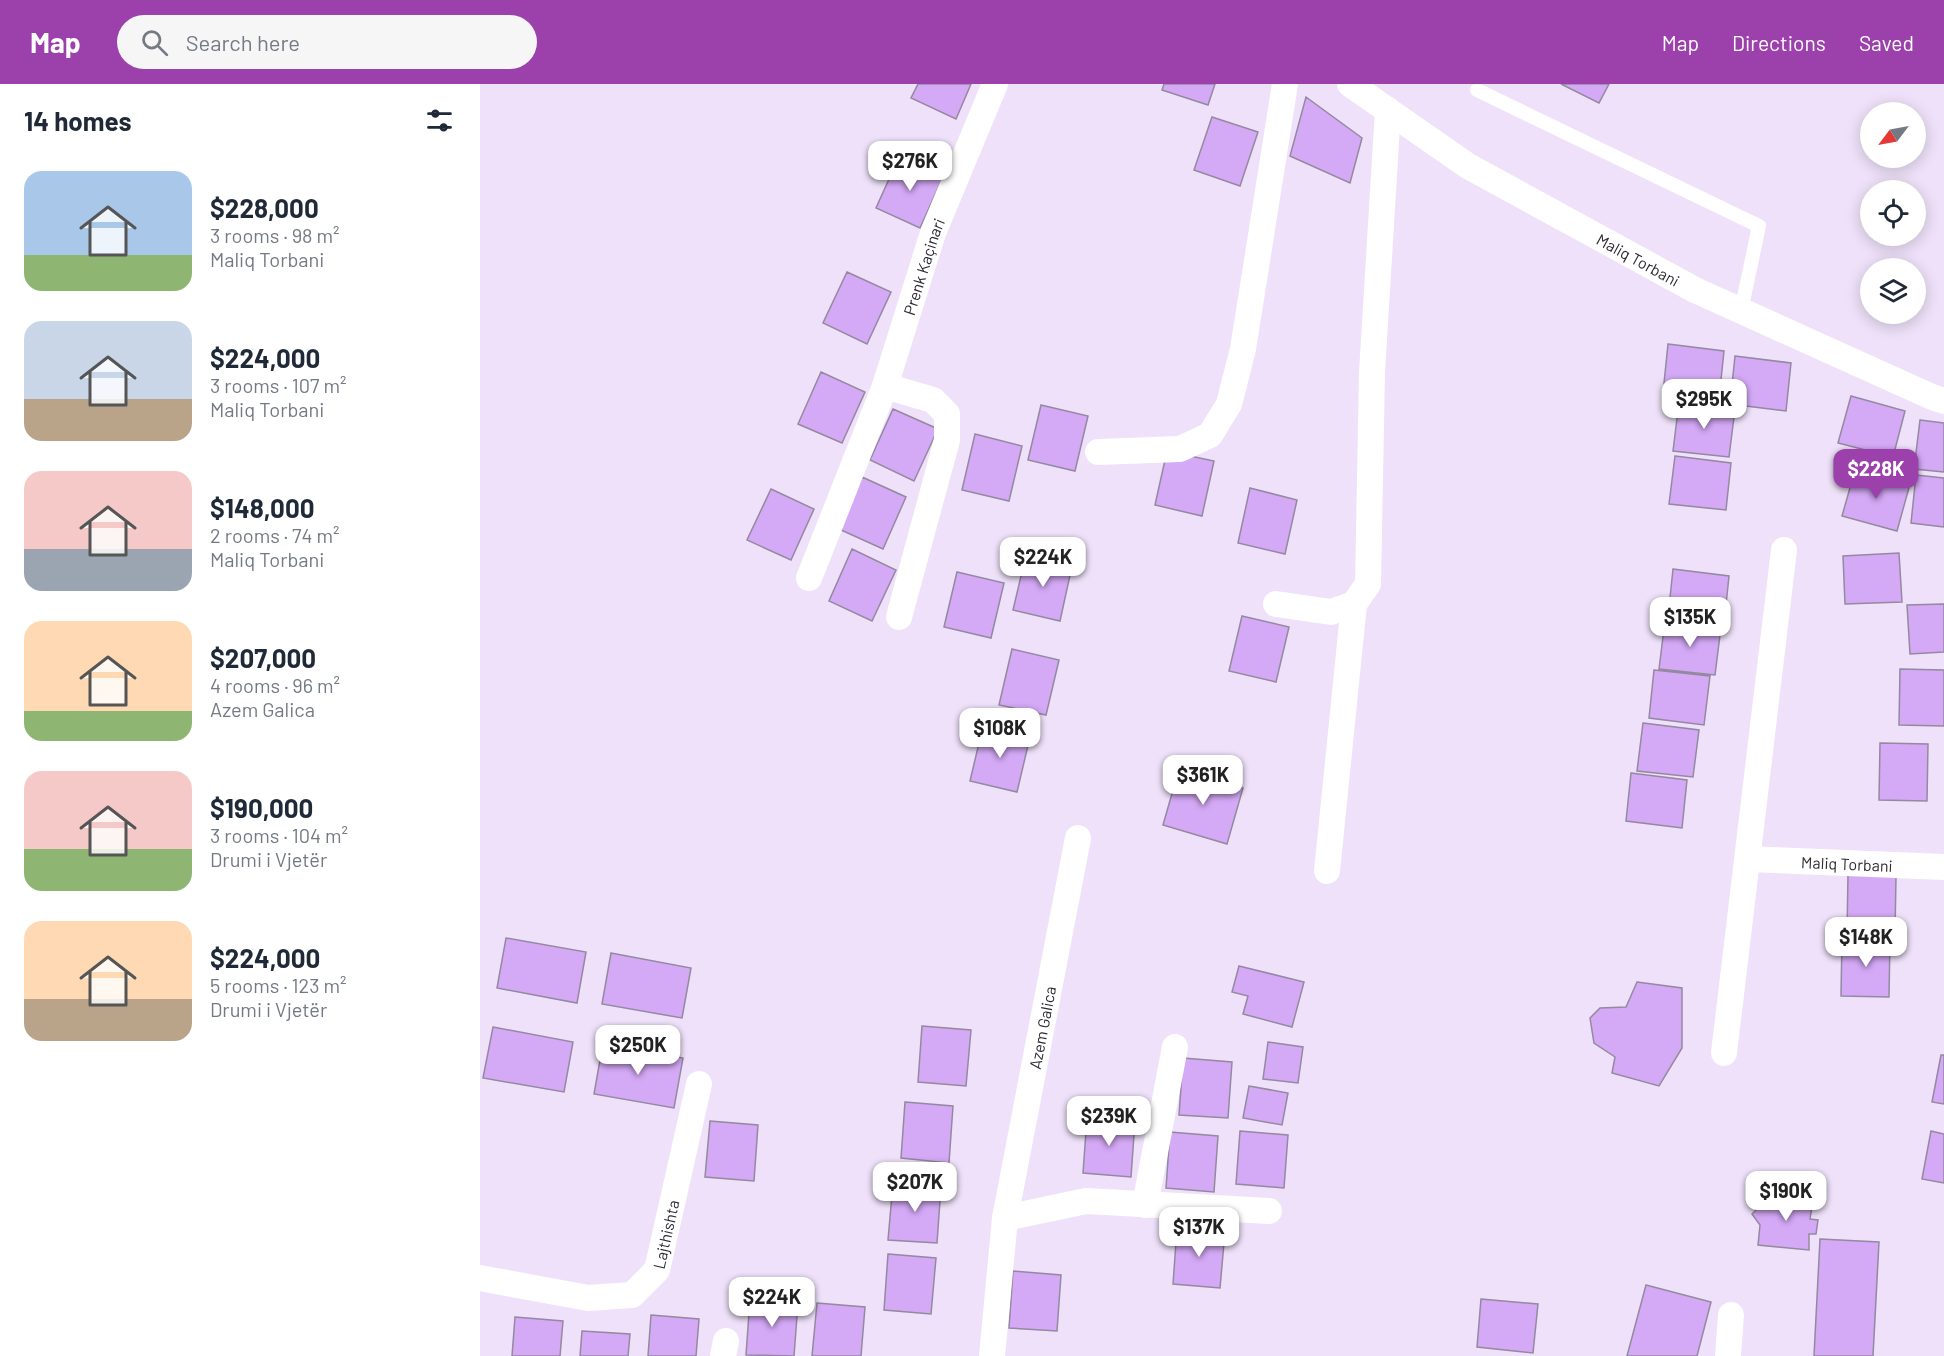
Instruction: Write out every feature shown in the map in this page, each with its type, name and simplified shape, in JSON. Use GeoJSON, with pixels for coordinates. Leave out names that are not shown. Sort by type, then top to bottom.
{"type":"FeatureCollection","features":[{"type":"Feature","properties":{"kind":"street","name":"Prenk Kaçinari"},"geometry":{"type":"LineString","coordinates":[[809,578],[885,386],[933,233],[995,84]]}},
{"type":"Feature","properties":{"kind":"street"},"geometry":{"type":"LineString","coordinates":[[1098,452],[1180,449],[1210,435],[1229,404],[1243,349],[1284,84]]}},
{"type":"Feature","properties":{"kind":"street","name":"Maliq Torbani"},"geometry":{"type":"LineString","coordinates":[[1350,84],[1468,166],[1695,290],[1944,401]]}},
{"type":"Feature","properties":{"kind":"street"},"geometry":{"type":"LineString","coordinates":[[1327,870],[1354,604],[1368,584],[1372,372],[1388,110]]}},
{"type":"Feature","properties":{"kind":"street"},"geometry":{"type":"LineString","coordinates":[[885,386],[933,400],[947,414],[947,441],[899,617]]}},
{"type":"Feature","properties":{"kind":"street"},"geometry":{"type":"LineString","coordinates":[[1724,1053],[1784,550]]}},
{"type":"Feature","properties":{"kind":"street"},"geometry":{"type":"LineString","coordinates":[[1276,604],[1331,612],[1354,604]]}},
{"type":"Feature","properties":{"kind":"street","name":"Azem Galica"},"geometry":{"type":"LineString","coordinates":[[992,1356],[1005,1218],[1078,838]]}},
{"type":"Feature","properties":{"kind":"street","name":"Maliq Torbani"},"geometry":{"type":"LineString","coordinates":[[1748,859],[1944,867]]}},
{"type":"Feature","properties":{"kind":"street"},"geometry":{"type":"LineString","coordinates":[[1145,1204],[1175,1047]]}},
{"type":"Feature","properties":{"kind":"street","name":"Lajthishta"},"geometry":{"type":"LineString","coordinates":[[480,1278],[588,1298],[632,1295],[657,1270],[699,1084]]}},
{"type":"Feature","properties":{"kind":"street"},"geometry":{"type":"LineString","coordinates":[[1005,1218],[1086,1201],[1269,1211]]}},
{"type":"Feature","properties":{"kind":"street"},"geometry":{"type":"LineString","coordinates":[[1728,1356],[1731,1315]]}},
{"type":"Feature","properties":{"kind":"lane"},"geometry":{"type":"LineString","coordinates":[[1477,90],[1760,226],[1741,311]]}},
{"type":"Feature","properties":{"kind":"building"},"geometry":{"type":"Polygon","coordinates":[[[918,84],[971,84],[956,119],[911,98],[918,84]]]}},
{"type":"Feature","properties":{"kind":"building"},"geometry":{"type":"Polygon","coordinates":[[[1164,84],[1215,84],[1208,105],[1162,90],[1164,84]]]}},
{"type":"Feature","properties":{"kind":"building"},"geometry":{"type":"Polygon","coordinates":[[[1561,84],[1609,84],[1599,103],[1561,84]]]}},
{"type":"Feature","properties":{"kind":"building"},"geometry":{"type":"Polygon","coordinates":[[[1306,97],[1362,138],[1350,183],[1290,156],[1306,97]]]}},
{"type":"Feature","properties":{"kind":"building"},"geometry":{"type":"Polygon","coordinates":[[[1212,117],[1258,132],[1240,186],[1194,170],[1212,117]]]}},
{"type":"Feature","properties":{"kind":"building"},"geometry":{"type":"Polygon","coordinates":[[[899,157],[943,177],[920,228],[876,208],[899,157]]]}},
{"type":"Feature","properties":{"kind":"building"},"geometry":{"type":"Polygon","coordinates":[[[847,272],[891,292],[867,344],[823,323],[847,272]]]}},
{"type":"Feature","properties":{"kind":"building"},"geometry":{"type":"Polygon","coordinates":[[[1668,344],[1724,351],[1719,399],[1663,393],[1668,344]]]}},
{"type":"Feature","properties":{"kind":"building"},"geometry":{"type":"Polygon","coordinates":[[[1735,356],[1791,363],[1786,411],[1730,404],[1735,356]]]}},
{"type":"Feature","properties":{"kind":"building"},"geometry":{"type":"Polygon","coordinates":[[[821,372],[865,392],[842,443],[798,424],[821,372]]]}},
{"type":"Feature","properties":{"kind":"building"},"geometry":{"type":"Polygon","coordinates":[[[1851,396],[1905,411],[1893,457],[1838,443],[1851,396]]]}},
{"type":"Feature","properties":{"kind":"building"},"geometry":{"type":"Polygon","coordinates":[[[1679,402],[1735,409],[1729,457],[1673,451],[1679,402]]]}},
{"type":"Feature","properties":{"kind":"building"},"geometry":{"type":"Polygon","coordinates":[[[1041,405],[1088,416],[1075,471],[1028,460],[1041,405]]]}},
{"type":"Feature","properties":{"kind":"building"},"geometry":{"type":"Polygon","coordinates":[[[893,409],[938,429],[914,481],[870,460],[893,409]]]}},
{"type":"Feature","properties":{"kind":"building"},"geometry":{"type":"Polygon","coordinates":[[[1920,420],[1944,423],[1944,472],[1914,469],[1920,420]]]}},
{"type":"Feature","properties":{"kind":"building"},"geometry":{"type":"Polygon","coordinates":[[[975,434],[1022,446],[1009,501],[962,490],[975,434]]]}},
{"type":"Feature","properties":{"kind":"building"},"geometry":{"type":"Polygon","coordinates":[[[1167,451],[1214,461],[1202,516],[1155,505],[1167,451]]]}},
{"type":"Feature","properties":{"kind":"building"},"geometry":{"type":"Polygon","coordinates":[[[1675,456],[1731,463],[1726,510],[1669,504],[1675,456]]]}},
{"type":"Feature","properties":{"kind":"building"},"geometry":{"type":"Polygon","coordinates":[[[1855,470],[1910,484],[1897,531],[1842,516],[1855,470]]]}},
{"type":"Feature","properties":{"kind":"building"},"geometry":{"type":"Polygon","coordinates":[[[1916,475],[1944,478],[1944,527],[1911,523],[1916,475]]]}},
{"type":"Feature","properties":{"kind":"building"},"geometry":{"type":"Polygon","coordinates":[[[862,477],[906,497],[883,549],[839,529],[862,477]]]}},
{"type":"Feature","properties":{"kind":"building"},"geometry":{"type":"Polygon","coordinates":[[[1250,488],[1297,500],[1285,554],[1238,543],[1250,488]]]}},
{"type":"Feature","properties":{"kind":"building"},"geometry":{"type":"Polygon","coordinates":[[[771,489],[814,509],[791,560],[747,540],[771,489]]]}},
{"type":"Feature","properties":{"kind":"building"},"geometry":{"type":"Polygon","coordinates":[[[852,549],[896,570],[872,621],[829,601],[852,549]]]}},
{"type":"Feature","properties":{"kind":"building"},"geometry":{"type":"Polygon","coordinates":[[[1899,553],[1902,602],[1845,604],[1843,556],[1899,553]]]}},
{"type":"Feature","properties":{"kind":"building"},"geometry":{"type":"Polygon","coordinates":[[[1026,555],[1072,566],[1060,621],[1013,610],[1026,555]]]}},
{"type":"Feature","properties":{"kind":"building"},"geometry":{"type":"Polygon","coordinates":[[[1673,569],[1729,576],[1724,624],[1668,617],[1673,569]]]}},
{"type":"Feature","properties":{"kind":"building"},"geometry":{"type":"Polygon","coordinates":[[[957,572],[1004,583],[991,638],[944,627],[957,572]]]}},
{"type":"Feature","properties":{"kind":"building"},"geometry":{"type":"Polygon","coordinates":[[[1944,604],[1944,652],[1910,654],[1907,605],[1944,604]]]}},
{"type":"Feature","properties":{"kind":"building"},"geometry":{"type":"Polygon","coordinates":[[[1242,616],[1289,627],[1276,682],[1229,671],[1242,616]]]}},
{"type":"Feature","properties":{"kind":"building"},"geometry":{"type":"Polygon","coordinates":[[[1665,621],[1721,627],[1715,675],[1659,669],[1665,621]]]}},
{"type":"Feature","properties":{"kind":"building"},"geometry":{"type":"Polygon","coordinates":[[[1012,649],[1059,660],[1046,715],[999,705],[1012,649]]]}},
{"type":"Feature","properties":{"kind":"building"},"geometry":{"type":"Polygon","coordinates":[[[1900,669],[1944,670],[1944,726],[1899,725],[1900,669]]]}},
{"type":"Feature","properties":{"kind":"building"},"geometry":{"type":"Polygon","coordinates":[[[1654,670],[1710,676],[1704,725],[1649,718],[1654,670]]]}},
{"type":"Feature","properties":{"kind":"building"},"geometry":{"type":"Polygon","coordinates":[[[1643,723],[1699,730],[1693,777],[1637,771],[1643,723]]]}},
{"type":"Feature","properties":{"kind":"building"},"geometry":{"type":"Polygon","coordinates":[[[983,726],[1030,737],[1017,792],[970,781],[983,726]]]}},
{"type":"Feature","properties":{"kind":"building"},"geometry":{"type":"Polygon","coordinates":[[[1880,743],[1928,744],[1927,801],[1879,800],[1880,743]]]}},
{"type":"Feature","properties":{"kind":"building"},"geometry":{"type":"Polygon","coordinates":[[[1179,769],[1243,788],[1227,844],[1163,825],[1179,769]]]}},
{"type":"Feature","properties":{"kind":"building"},"geometry":{"type":"Polygon","coordinates":[[[1631,773],[1687,780],[1682,828],[1626,821],[1631,773]]]}},
{"type":"Feature","properties":{"kind":"building"},"geometry":{"type":"Polygon","coordinates":[[[1848,875],[1896,877],[1895,933],[1847,932],[1848,875]]]}},
{"type":"Feature","properties":{"kind":"building"},"geometry":{"type":"Polygon","coordinates":[[[506,938],[586,952],[577,1003],[497,988],[506,938]]]}},
{"type":"Feature","properties":{"kind":"building"},"geometry":{"type":"Polygon","coordinates":[[[1842,939],[1890,940],[1889,997],[1841,996],[1842,939]]]}},
{"type":"Feature","properties":{"kind":"building"},"geometry":{"type":"Polygon","coordinates":[[[611,953],[691,968],[682,1018],[602,1004],[611,953]]]}},
{"type":"Feature","properties":{"kind":"building"},"geometry":{"type":"Polygon","coordinates":[[[1239,966],[1304,982],[1292,1027],[1243,1014],[1248,996],[1232,992],[1239,966]]]}},
{"type":"Feature","properties":{"kind":"building"},"geometry":{"type":"Polygon","coordinates":[[[1637,982],[1682,988],[1682,1048],[1659,1086],[1612,1073],[1615,1057],[1594,1043],[1590,1018],[1600,1008],[1626,1007],[1637,982]]]}},
{"type":"Feature","properties":{"kind":"building"},"geometry":{"type":"Polygon","coordinates":[[[922,1026],[971,1030],[966,1086],[918,1082],[922,1026]]]}},
{"type":"Feature","properties":{"kind":"building"},"geometry":{"type":"Polygon","coordinates":[[[493,1027],[573,1042],[564,1092],[483,1078],[493,1027]]]}},
{"type":"Feature","properties":{"kind":"building"},"geometry":{"type":"Polygon","coordinates":[[[1268,1042],[1303,1047],[1298,1083],[1263,1079],[1268,1042]]]}},
{"type":"Feature","properties":{"kind":"building"},"geometry":{"type":"Polygon","coordinates":[[[603,1043],[683,1058],[674,1108],[594,1094],[603,1043]]]}},
{"type":"Feature","properties":{"kind":"building"},"geometry":{"type":"Polygon","coordinates":[[[1941,1055],[1944,1055],[1944,1104],[1932,1102],[1941,1055]]]}},
{"type":"Feature","properties":{"kind":"building"},"geometry":{"type":"Polygon","coordinates":[[[1183,1058],[1232,1062],[1228,1118],[1179,1115],[1183,1058]]]}},
{"type":"Feature","properties":{"kind":"building"},"geometry":{"type":"Polygon","coordinates":[[[1249,1086],[1288,1093],[1282,1125],[1243,1118],[1249,1086]]]}},
{"type":"Feature","properties":{"kind":"building"},"geometry":{"type":"Polygon","coordinates":[[[905,1102],[953,1106],[949,1163],[901,1158],[905,1102]]]}},
{"type":"Feature","properties":{"kind":"building"},"geometry":{"type":"Polygon","coordinates":[[[1087,1117],[1135,1121],[1131,1177],[1083,1173],[1087,1117]]]}},
{"type":"Feature","properties":{"kind":"building"},"geometry":{"type":"Polygon","coordinates":[[[710,1121],[758,1125],[754,1181],[705,1177],[710,1121]]]}},
{"type":"Feature","properties":{"kind":"building"},"geometry":{"type":"Polygon","coordinates":[[[1240,1131],[1288,1135],[1284,1188],[1236,1184],[1240,1131]]]}},
{"type":"Feature","properties":{"kind":"building"},"geometry":{"type":"Polygon","coordinates":[[[1931,1131],[1944,1134],[1944,1183],[1922,1179],[1931,1131]]]}},
{"type":"Feature","properties":{"kind":"building"},"geometry":{"type":"Polygon","coordinates":[[[1170,1132],[1218,1136],[1214,1192],[1166,1188],[1170,1132]]]}},
{"type":"Feature","properties":{"kind":"building"},"geometry":{"type":"Polygon","coordinates":[[[893,1183],[941,1187],[937,1243],[888,1240],[893,1183]]]}},
{"type":"Feature","properties":{"kind":"building"},"geometry":{"type":"Polygon","coordinates":[[[1764,1195],[1813,1200],[1810,1219],[1818,1220],[1816,1234],[1809,1234],[1809,1250],[1758,1245],[1760,1225],[1752,1214],[1763,1203],[1764,1195]]]}},
{"type":"Feature","properties":{"kind":"building"},"geometry":{"type":"Polygon","coordinates":[[[1177,1228],[1225,1232],[1220,1288],[1173,1284],[1177,1228]]]}},
{"type":"Feature","properties":{"kind":"building"},"geometry":{"type":"Polygon","coordinates":[[[1820,1239],[1879,1242],[1873,1356],[1814,1356],[1820,1239]]]}},
{"type":"Feature","properties":{"kind":"building"},"geometry":{"type":"Polygon","coordinates":[[[888,1254],[936,1258],[931,1314],[884,1310],[888,1254]]]}},
{"type":"Feature","properties":{"kind":"building"},"geometry":{"type":"Polygon","coordinates":[[[1013,1271],[1061,1275],[1057,1331],[1009,1328],[1013,1271]]]}},
{"type":"Feature","properties":{"kind":"building"},"geometry":{"type":"Polygon","coordinates":[[[1646,1285],[1711,1302],[1697,1356],[1627,1356],[1646,1285]]]}},
{"type":"Feature","properties":{"kind":"building"},"geometry":{"type":"Polygon","coordinates":[[[750,1299],[798,1303],[794,1356],[746,1355],[750,1299]]]}},
{"type":"Feature","properties":{"kind":"building"},"geometry":{"type":"Polygon","coordinates":[[[1481,1299],[1538,1304],[1533,1353],[1477,1347],[1481,1299]]]}},
{"type":"Feature","properties":{"kind":"building"},"geometry":{"type":"Polygon","coordinates":[[[817,1303],[865,1307],[861,1356],[812,1356],[817,1303]]]}},
{"type":"Feature","properties":{"kind":"building"},"geometry":{"type":"Polygon","coordinates":[[[651,1315],[699,1319],[696,1356],[648,1356],[651,1315]]]}},
{"type":"Feature","properties":{"kind":"building"},"geometry":{"type":"Polygon","coordinates":[[[515,1317],[563,1321],[560,1356],[512,1356],[515,1317]]]}},
{"type":"Feature","properties":{"kind":"building"},"geometry":{"type":"Polygon","coordinates":[[[582,1331],[630,1334],[628,1356],[580,1356],[582,1331]]]}}]}
